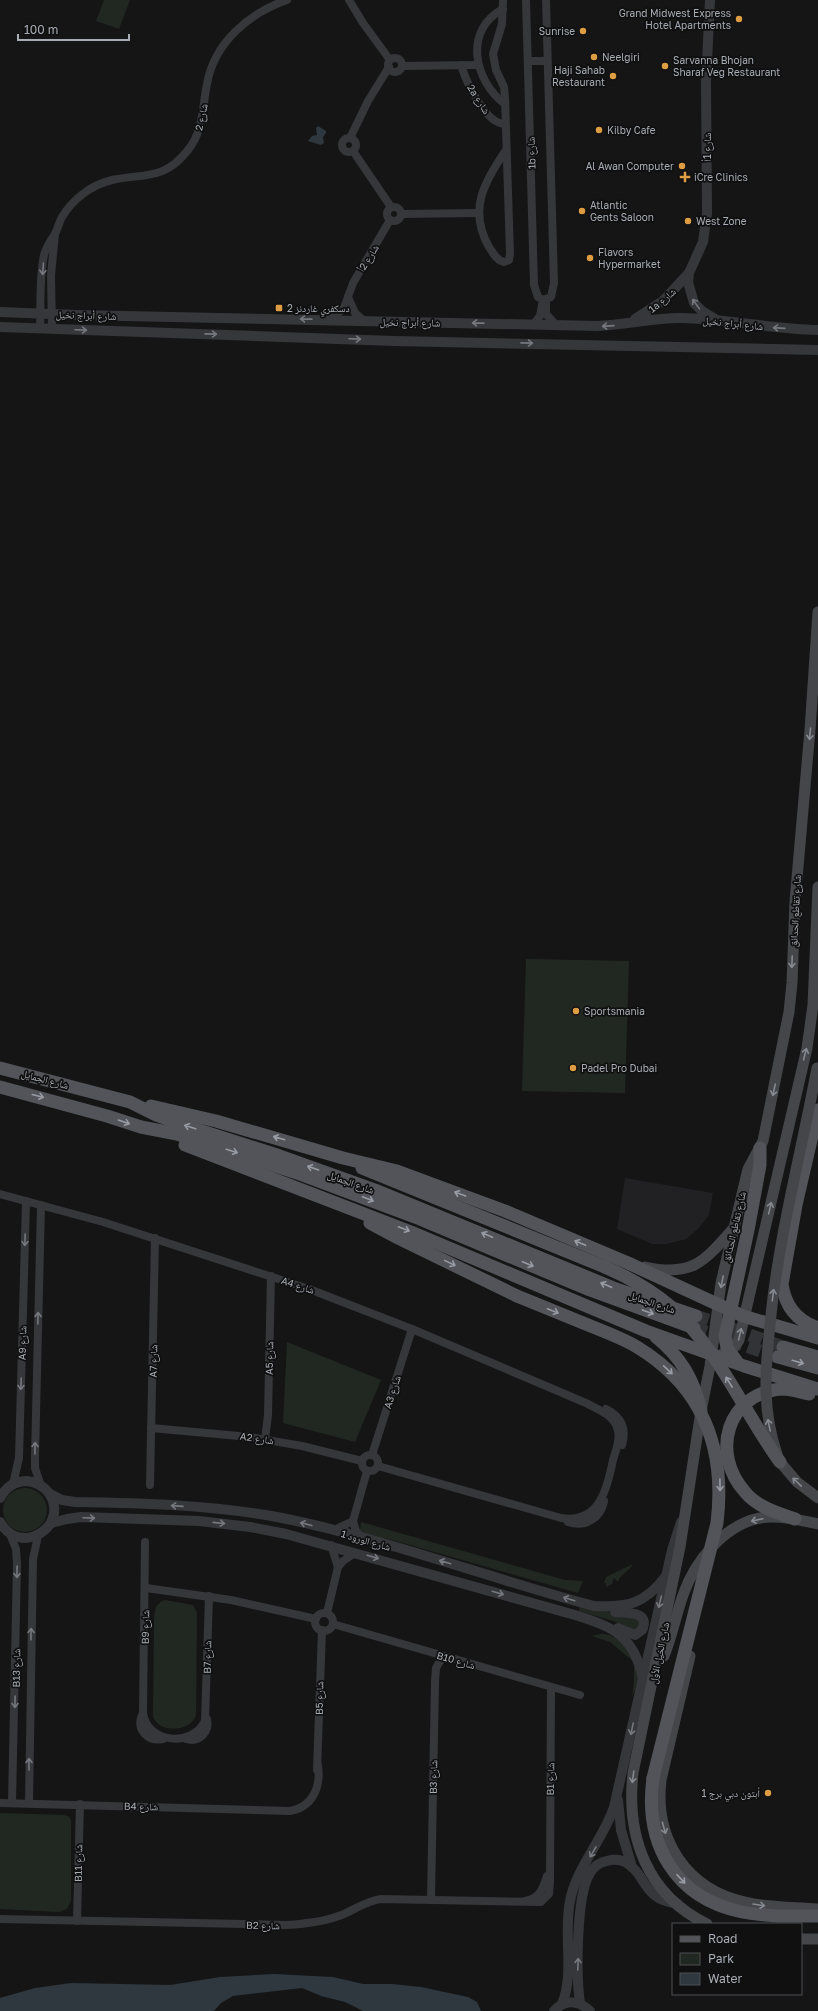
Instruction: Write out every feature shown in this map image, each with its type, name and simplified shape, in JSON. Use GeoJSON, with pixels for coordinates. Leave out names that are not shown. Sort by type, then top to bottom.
{"type":"FeatureCollection","features":[{"type":"Feature","properties":{"kind":"main road","name":"شارع تقاطع الحدائق"},"geometry":{"type":"LineString","coordinates":[[712,1354],[718,1306],[734,1228],[748,1170],[760,1148],[778,1067],[790,998],[795,901],[810,730],[818,612]]}},
{"type":"Feature","properties":{"kind":"main road"},"geometry":{"type":"LineString","coordinates":[[712,1354],[729,1352],[735,1347],[739,1340],[743,1316],[809,1033],[814,997],[818,887]]}},
{"type":"Feature","properties":{"kind":"main road"},"geometry":{"type":"LineString","coordinates":[[780,1462],[769,1426],[766,1408],[766,1361],[777,1262],[817,1065]]}},
{"type":"Feature","properties":{"kind":"main road","name":"شارع الجمايل"},"geometry":{"type":"LineString","coordinates":[[0,1068],[130,1102],[156,1115],[183,1125],[280,1156],[375,1190],[695,1322],[590,1290],[420,1219],[340,1188],[211,1144],[159,1130],[141,1127],[107,1116],[0,1087]]}},
{"type":"Feature","properties":{"kind":"main road"},"geometry":{"type":"LineString","coordinates":[[130,1102],[231,1124],[343,1158],[391,1169],[466,1196],[628,1264],[743,1316],[818,1338]]}},
{"type":"Feature","properties":{"kind":"main road"},"geometry":{"type":"LineString","coordinates":[[818,1110],[796,1205],[782,1284],[784,1297],[792,1311],[802,1321],[818,1328]]}},
{"type":"Feature","properties":{"kind":"main road"},"geometry":{"type":"LineString","coordinates":[[141,1127],[411,1232],[646,1331],[740,1364],[818,1389]]}},
{"type":"Feature","properties":{"kind":"main road"},"geometry":{"type":"LineString","coordinates":[[740,1364],[729,1352],[725,1336],[748,1230],[760,1165],[760,1148]]}},
{"type":"Feature","properties":{"kind":"main road"},"geometry":{"type":"LineString","coordinates":[[343,1158],[364,1169],[605,1267],[656,1294],[671,1307],[697,1335],[780,1462],[797,1482],[818,1498]]}},
{"type":"Feature","properties":{"kind":"main road"},"geometry":{"type":"LineString","coordinates":[[354,1211],[386,1232],[517,1296],[616,1336],[636,1346],[671,1372],[685,1389],[708,1427],[720,1476],[720,1500],[717,1523],[654,1778],[651,1804],[656,1837],[663,1855],[674,1871],[688,1886],[703,1897],[721,1906],[742,1912],[763,1915],[818,1916]]}},
{"type":"Feature","properties":{"kind":"main road"},"geometry":{"type":"LineString","coordinates":[[628,1264],[665,1271],[685,1269],[695,1265],[709,1256],[734,1228]]}},
{"type":"Feature","properties":{"kind":"main road"},"geometry":{"type":"LineString","coordinates":[[646,1331],[664,1344],[686,1369],[698,1396],[701,1411]]}},
{"type":"Feature","properties":{"kind":"main road"},"geometry":{"type":"LineString","coordinates":[[818,1357],[781,1352],[818,1368]]}},
{"type":"Feature","properties":{"kind":"main road","name":"شارع الخيل الأول"},"geometry":{"type":"LineString","coordinates":[[705,1923],[696,1919],[678,1904],[660,1886],[646,1865],[637,1842],[632,1819],[631,1796],[633,1773],[655,1672],[686,1511],[701,1411],[712,1354]]}},
{"type":"Feature","properties":{"kind":"main road"},"geometry":{"type":"LineString","coordinates":[[818,1396],[782,1389],[766,1392],[752,1399],[739,1410],[730,1426],[726,1444],[727,1462],[734,1479],[745,1493],[760,1504],[796,1519],[818,1524]]}},
{"type":"Feature","properties":{"kind":"main road"},"geometry":{"type":"LineString","coordinates":[[655,1672],[668,1647],[689,1582],[705,1555],[736,1527],[748,1522],[762,1518],[796,1519]]}},
{"type":"Feature","properties":{"kind":"main road"},"geometry":{"type":"LineString","coordinates":[[716,1544],[661,1780],[659,1798],[660,1816],[665,1834],[683,1865],[710,1889],[726,1897],[764,1906],[818,1909]]}},
{"type":"Feature","properties":{"kind":"main road"},"geometry":{"type":"LineString","coordinates":[[802,1939],[818,1939]]}},
{"type":"Feature","properties":{"kind":"street","name":"شارع 2"},"geometry":{"type":"LineString","coordinates":[[40,328],[44,257],[48,244],[61,219],[70,206],[89,190],[112,180],[156,174],[168,168],[182,157],[192,144],[200,128],[210,72],[221,50],[245,22],[266,9],[287,0]]}},
{"type":"Feature","properties":{"kind":"street"},"geometry":{"type":"LineString","coordinates":[[349,0],[390,63]]}},
{"type":"Feature","properties":{"kind":"street","name":"1b شارع"},"geometry":{"type":"LineString","coordinates":[[526,0],[534,285],[538,297],[544,300]]}},
{"type":"Feature","properties":{"kind":"street","name":"1b شارع"},"geometry":{"type":"LineString","coordinates":[[544,300],[552,293],[554,283],[546,0]]}},
{"type":"Feature","properties":{"kind":"street","name":"شارع 1أ"},"geometry":{"type":"LineString","coordinates":[[710,0],[706,82],[707,213],[703,242],[689,273],[689,287],[694,302],[707,315],[724,321]]}},
{"type":"Feature","properties":{"kind":"street"},"geometry":{"type":"LineString","coordinates":[[503,4],[489,20],[481,34],[477,54],[478,65],[485,83],[490,91],[505,104]]}},
{"type":"Feature","properties":{"kind":"street"},"geometry":{"type":"LineString","coordinates":[[503,4],[502,24],[494,54],[496,70],[504,87],[510,254],[506,261],[501,262],[492,252],[483,233],[478,213],[484,186],[490,173],[506,150]]}},
{"type":"Feature","properties":{"kind":"street"},"geometry":{"type":"LineString","coordinates":[[391,207],[353,151],[346,152],[342,146],[345,139],[350,138],[368,101],[390,63],[398,58],[402,66],[478,65]]}},
{"type":"Feature","properties":{"kind":"street"},"geometry":{"type":"LineString","coordinates":[[528,61],[547,61]]}},
{"type":"Feature","properties":{"kind":"street","name":"2a شارع"},"geometry":{"type":"LineString","coordinates":[[461,65],[465,78],[478,101],[492,119],[498,123],[505,124]]}},
{"type":"Feature","properties":{"kind":"street"},"geometry":{"type":"LineString","coordinates":[[391,207],[397,207],[401,214]]}},
{"type":"Feature","properties":{"kind":"street"},"geometry":{"type":"LineString","coordinates":[[391,207],[387,214],[390,220],[398,220],[401,214]]}},
{"type":"Feature","properties":{"kind":"street"},"geometry":{"type":"LineString","coordinates":[[401,214],[478,213]]}},
{"type":"Feature","properties":{"kind":"street","name":"شارع 2أ"},"geometry":{"type":"LineString","coordinates":[[330,320],[344,308],[353,283],[390,220]]}},
{"type":"Feature","properties":{"kind":"street","name":"شارع 2"},"geometry":{"type":"LineString","coordinates":[[52,329],[51,275],[55,233]]}},
{"type":"Feature","properties":{"kind":"street","name":"1a شارع"},"geometry":{"type":"LineString","coordinates":[[630,322],[663,301],[689,273]]}},
{"type":"Feature","properties":{"kind":"street"},"geometry":{"type":"LineString","coordinates":[[348,297],[355,313],[363,320]]}},
{"type":"Feature","properties":{"kind":"street"},"geometry":{"type":"LineString","coordinates":[[533,325],[542,312],[544,300]]}},
{"type":"Feature","properties":{"kind":"street","name":"1b شارع"},"geometry":{"type":"LineString","coordinates":[[544,300],[546,314],[557,326]]}},
{"type":"Feature","properties":{"kind":"street","name":"شارع أبراج نخيل"},"geometry":{"type":"LineString","coordinates":[[0,312],[557,326],[596,326],[672,318],[724,321],[758,326],[818,330]]}},
{"type":"Feature","properties":{"kind":"street","name":"شارع أبراج نخيل"},"geometry":{"type":"LineString","coordinates":[[0,327],[394,341],[818,350]]}},
{"type":"Feature","properties":{"kind":"street","name":"A4 شارع"},"geometry":{"type":"LineString","coordinates":[[0,1194],[155,1238],[345,1302],[586,1403],[602,1407],[616,1415],[624,1427],[625,1435],[621,1450],[611,1471],[604,1492],[604,1505],[601,1511],[592,1520],[579,1524],[566,1522],[560,1518],[378,1466]]}},
{"type":"Feature","properties":{"kind":"street","name":"A9 شارع"},"geometry":{"type":"LineString","coordinates":[[13,1484],[19,1458],[26,1201]]}},
{"type":"Feature","properties":{"kind":"street","name":"A9 شارع"},"geometry":{"type":"LineString","coordinates":[[41,1205],[35,1463],[41,1486]]}},
{"type":"Feature","properties":{"kind":"street","name":"A7 شارع"},"geometry":{"type":"LineString","coordinates":[[150,1485],[155,1238]]}},
{"type":"Feature","properties":{"kind":"street","name":"A5 شارع"},"geometry":{"type":"LineString","coordinates":[[265,1439],[268,1415],[271,1276]]}},
{"type":"Feature","properties":{"kind":"street","name":"A3 شارع"},"geometry":{"type":"LineString","coordinates":[[372,1455],[412,1329]]}},
{"type":"Feature","properties":{"kind":"street","name":"A2 شارع"},"geometry":{"type":"LineString","coordinates":[[151,1428],[265,1439],[362,1461]]}},
{"type":"Feature","properties":{"kind":"street"},"geometry":{"type":"LineString","coordinates":[[372,1455],[377,1459],[378,1466],[374,1470],[367,1471],[362,1467],[362,1461],[366,1456],[372,1455]]}},
{"type":"Feature","properties":{"kind":"street"},"geometry":{"type":"LineString","coordinates":[[362,1538],[356,1531],[353,1521],[367,1471]]}},
{"type":"Feature","properties":{"kind":"street"},"geometry":{"type":"LineString","coordinates":[[0,1497],[13,1484],[30,1482],[41,1486]]}},
{"type":"Feature","properties":{"kind":"street","name":"شارع الورود 1"},"geometry":{"type":"LineString","coordinates":[[41,1486],[50,1494],[62,1500],[75,1502],[163,1505],[233,1511],[277,1518],[333,1530],[594,1606],[621,1607],[632,1604],[651,1593],[666,1576]]}},
{"type":"Feature","properties":{"kind":"street"},"geometry":{"type":"LineString","coordinates":[[0,1523],[10,1534],[24,1538],[38,1536],[45,1531],[51,1523],[54,1509],[50,1494]]}},
{"type":"Feature","properties":{"kind":"street"},"geometry":{"type":"LineString","coordinates":[[558,2008],[568,1982],[570,1900],[581,1872],[609,1821],[618,1792],[675,1536],[686,1511]]}},
{"type":"Feature","properties":{"kind":"street","name":"شارع الورود 1"},"geometry":{"type":"LineString","coordinates":[[51,1523],[81,1517],[199,1521],[268,1530],[331,1545],[584,1618],[612,1629],[621,1635],[633,1650],[643,1679]]}},
{"type":"Feature","properties":{"kind":"street"},"geometry":{"type":"LineString","coordinates":[[333,1530],[353,1521]]}},
{"type":"Feature","properties":{"kind":"street","name":"B13 شارع"},"geometry":{"type":"LineString","coordinates":[[10,1534],[16,1549],[17,1564],[12,1803]]}},
{"type":"Feature","properties":{"kind":"street","name":"B13 شارع"},"geometry":{"type":"LineString","coordinates":[[29,1803],[32,1559],[38,1536]]}},
{"type":"Feature","properties":{"kind":"street","name":"B9 شارع"},"geometry":{"type":"LineString","coordinates":[[145,1542],[146,1588],[143,1713],[149,1728],[159,1736],[167,1738],[183,1738]]}},
{"type":"Feature","properties":{"kind":"street"},"geometry":{"type":"LineString","coordinates":[[331,1545],[338,1567]]}},
{"type":"Feature","properties":{"kind":"street"},"geometry":{"type":"LineString","coordinates":[[327,1613],[338,1567],[343,1561],[355,1553]]}},
{"type":"Feature","properties":{"kind":"street"},"geometry":{"type":"LineString","coordinates":[[146,1588],[209,1596],[259,1605],[316,1620]]}},
{"type":"Feature","properties":{"kind":"street","name":"B7 شارع"},"geometry":{"type":"LineString","coordinates":[[183,1738],[194,1740],[203,1736],[208,1727],[206,1716],[209,1596]]}},
{"type":"Feature","properties":{"kind":"street"},"geometry":{"type":"LineString","coordinates":[[584,1618],[602,1621],[631,1634],[639,1633],[644,1626],[643,1618],[636,1613],[614,1612],[594,1606]]}},
{"type":"Feature","properties":{"kind":"street"},"geometry":{"type":"LineString","coordinates":[[327,1613],[332,1617],[333,1624],[329,1630],[322,1630],[316,1626],[316,1620],[320,1614],[327,1613]]}},
{"type":"Feature","properties":{"kind":"street","name":"B10 شارع"},"geometry":{"type":"LineString","coordinates":[[333,1624],[580,1695]]}},
{"type":"Feature","properties":{"kind":"street","name":"B5 شارع"},"geometry":{"type":"LineString","coordinates":[[318,1765],[322,1630]]}},
{"type":"Feature","properties":{"kind":"street","name":"B3 شارع"},"geometry":{"type":"LineString","coordinates":[[431,1900],[434,1681],[436,1668],[443,1656]]}},
{"type":"Feature","properties":{"kind":"street","name":"B1 شارع"},"geometry":{"type":"LineString","coordinates":[[520,1902],[537,1904],[544,1900],[550,1888],[551,1687]]}},
{"type":"Feature","properties":{"kind":"street","name":"B4 شارع"},"geometry":{"type":"LineString","coordinates":[[0,1803],[282,1810],[297,1809],[310,1801],[317,1788],[319,1780],[318,1765]]}},
{"type":"Feature","properties":{"kind":"street"},"geometry":{"type":"LineString","coordinates":[[618,1792],[621,1830],[632,1867]]}},
{"type":"Feature","properties":{"kind":"street","name":"B11 شارع"},"geometry":{"type":"LineString","coordinates":[[77,1921],[80,1804]]}},
{"type":"Feature","properties":{"kind":"street"},"geometry":{"type":"LineString","coordinates":[[580,2003],[578,1980],[580,1910],[586,1881],[596,1866],[605,1861],[614,1859],[624,1861],[632,1867],[645,1885],[658,1899],[667,1903],[678,1904]]}},
{"type":"Feature","properties":{"kind":"street","name":"B2 شارع"},"geometry":{"type":"LineString","coordinates":[[0,1919],[298,1925],[334,1917],[374,1900],[520,1902]]}},
{"type":"Feature","properties":{"kind":"street"},"geometry":{"type":"LineString","coordinates":[[558,2008],[571,2002],[580,2003],[590,2011]]}},
{"type":"Feature","properties":{"kind":"shaded area"},"geometry":{"type":"Polygon","coordinates":[[[625,1178],[713,1193],[709,1215],[699,1228],[686,1239],[667,1244],[652,1244],[617,1229],[625,1178]]]}},
{"type":"Feature","properties":{"kind":"green space"},"geometry":{"type":"Polygon","coordinates":[[[104,0],[130,0],[119,29],[96,21],[104,0]]]}},
{"type":"Feature","properties":{"kind":"green space","name":"Sportsmania"},"geometry":{"type":"Polygon","coordinates":[[[526,959],[629,961],[625,1093],[522,1091],[526,959]]]}},
{"type":"Feature","properties":{"kind":"green space"},"geometry":{"type":"Polygon","coordinates":[[[287,1342],[381,1380],[355,1442],[283,1423],[287,1342]]]}},
{"type":"Feature","properties":{"kind":"green space"},"geometry":{"type":"Polygon","coordinates":[[[21,1488],[29,1488],[34,1489],[41,1494],[46,1501],[46,1519],[41,1526],[34,1531],[21,1532],[13,1529],[6,1522],[3,1514],[3,1506],[6,1498],[13,1491],[21,1488]]]}},
{"type":"Feature","properties":{"kind":"green space"},"geometry":{"type":"Polygon","coordinates":[[[361,1522],[565,1580],[583,1581],[578,1593],[385,1538],[383,1540],[367,1536],[360,1530],[361,1522]]]}},
{"type":"Feature","properties":{"kind":"green space"},"geometry":{"type":"Polygon","coordinates":[[[633,1564],[618,1582],[614,1578],[612,1584],[606,1587],[606,1583],[604,1583],[606,1577],[633,1564]]]}},
{"type":"Feature","properties":{"kind":"green space"},"geometry":{"type":"Polygon","coordinates":[[[165,1600],[193,1605],[197,1613],[196,1715],[193,1721],[188,1725],[175,1729],[162,1726],[153,1717],[154,1621],[157,1606],[165,1600]]]}},
{"type":"Feature","properties":{"kind":"green space"},"geometry":{"type":"Polygon","coordinates":[[[580,1605],[624,1615],[643,1622],[634,1631],[613,1621],[579,1611],[580,1605]]]}},
{"type":"Feature","properties":{"kind":"green space"},"geometry":{"type":"Polygon","coordinates":[[[607,1634],[621,1642],[635,1662],[639,1679],[632,1697],[634,1662],[610,1642],[592,1636],[607,1634]]]}},
{"type":"Feature","properties":{"kind":"green space"},"geometry":{"type":"Polygon","coordinates":[[[0,1813],[64,1815],[68,1816],[71,1820],[71,1901],[67,1909],[59,1912],[0,1909],[0,1813]]]}},
{"type":"Feature","properties":{"kind":"water"},"geometry":{"type":"Polygon","coordinates":[[[318,126],[326,131],[323,137],[324,143],[321,145],[308,141],[312,136],[317,135],[316,128],[318,126]]]}},
{"type":"Feature","properties":{"kind":"water"},"geometry":{"type":"Polygon","coordinates":[[[274,1974],[333,1977],[363,1984],[392,1984],[421,1987],[468,1997],[477,2002],[481,2011],[363,2011],[345,2002],[321,1996],[302,1988],[233,1996],[221,2003],[214,2011],[0,2011],[0,1998],[35,1988],[71,1983],[170,1985],[220,1977],[274,1974]]]}},
{"type":"Feature","properties":{"kind":"tunnel"},"geometry":{"type":"LineString","coordinates":[[696,1316],[783,1347]]}},
{"type":"Feature","properties":{"kind":"tunnel"},"geometry":{"type":"LineString","coordinates":[[694,1328],[778,1357]]}},
{"type":"Feature","properties":{"kind":"place","name":"Grand Midwest Express Hotel Apartments"},"geometry":{"type":"Point","coordinates":[739,19]}},
{"type":"Feature","properties":{"kind":"place","name":"Sunrise"},"geometry":{"type":"Point","coordinates":[583,31]}},
{"type":"Feature","properties":{"kind":"place","name":"Neelgiri"},"geometry":{"type":"Point","coordinates":[594,57]}},
{"type":"Feature","properties":{"kind":"place","name":"Sarvanna Bhojan Sharaf Veg Restaurant"},"geometry":{"type":"Point","coordinates":[665,66]}},
{"type":"Feature","properties":{"kind":"place","name":"Haji Sahab Restaurant"},"geometry":{"type":"Point","coordinates":[613,76]}},
{"type":"Feature","properties":{"kind":"place","name":"Kilby Cafe"},"geometry":{"type":"Point","coordinates":[599,130]}},
{"type":"Feature","properties":{"kind":"place","name":"Al Awan Computer"},"geometry":{"type":"Point","coordinates":[682,166]}},
{"type":"Feature","properties":{"kind":"place","name":"iCre Clinics"},"geometry":{"type":"Point","coordinates":[685,177]}},
{"type":"Feature","properties":{"kind":"place","name":"Atlantic Gents Saloon"},"geometry":{"type":"Point","coordinates":[582,211]}},
{"type":"Feature","properties":{"kind":"place","name":"West Zone"},"geometry":{"type":"Point","coordinates":[688,221]}},
{"type":"Feature","properties":{"kind":"place","name":"Flavors Hypermarket"},"geometry":{"type":"Point","coordinates":[590,258]}},
{"type":"Feature","properties":{"kind":"place","name":"دسكفري غاردنز 2"},"geometry":{"type":"Point","coordinates":[279,308]}},
{"type":"Feature","properties":{"kind":"place","name":"Sportsmania"},"geometry":{"type":"Point","coordinates":[576,1011]}},
{"type":"Feature","properties":{"kind":"place","name":"Padel Pro Dubai"},"geometry":{"type":"Point","coordinates":[573,1068]}},
{"type":"Feature","properties":{"kind":"place","name":"أبتون دبي برج 1"},"geometry":{"type":"Point","coordinates":[768,1793]}}]}
